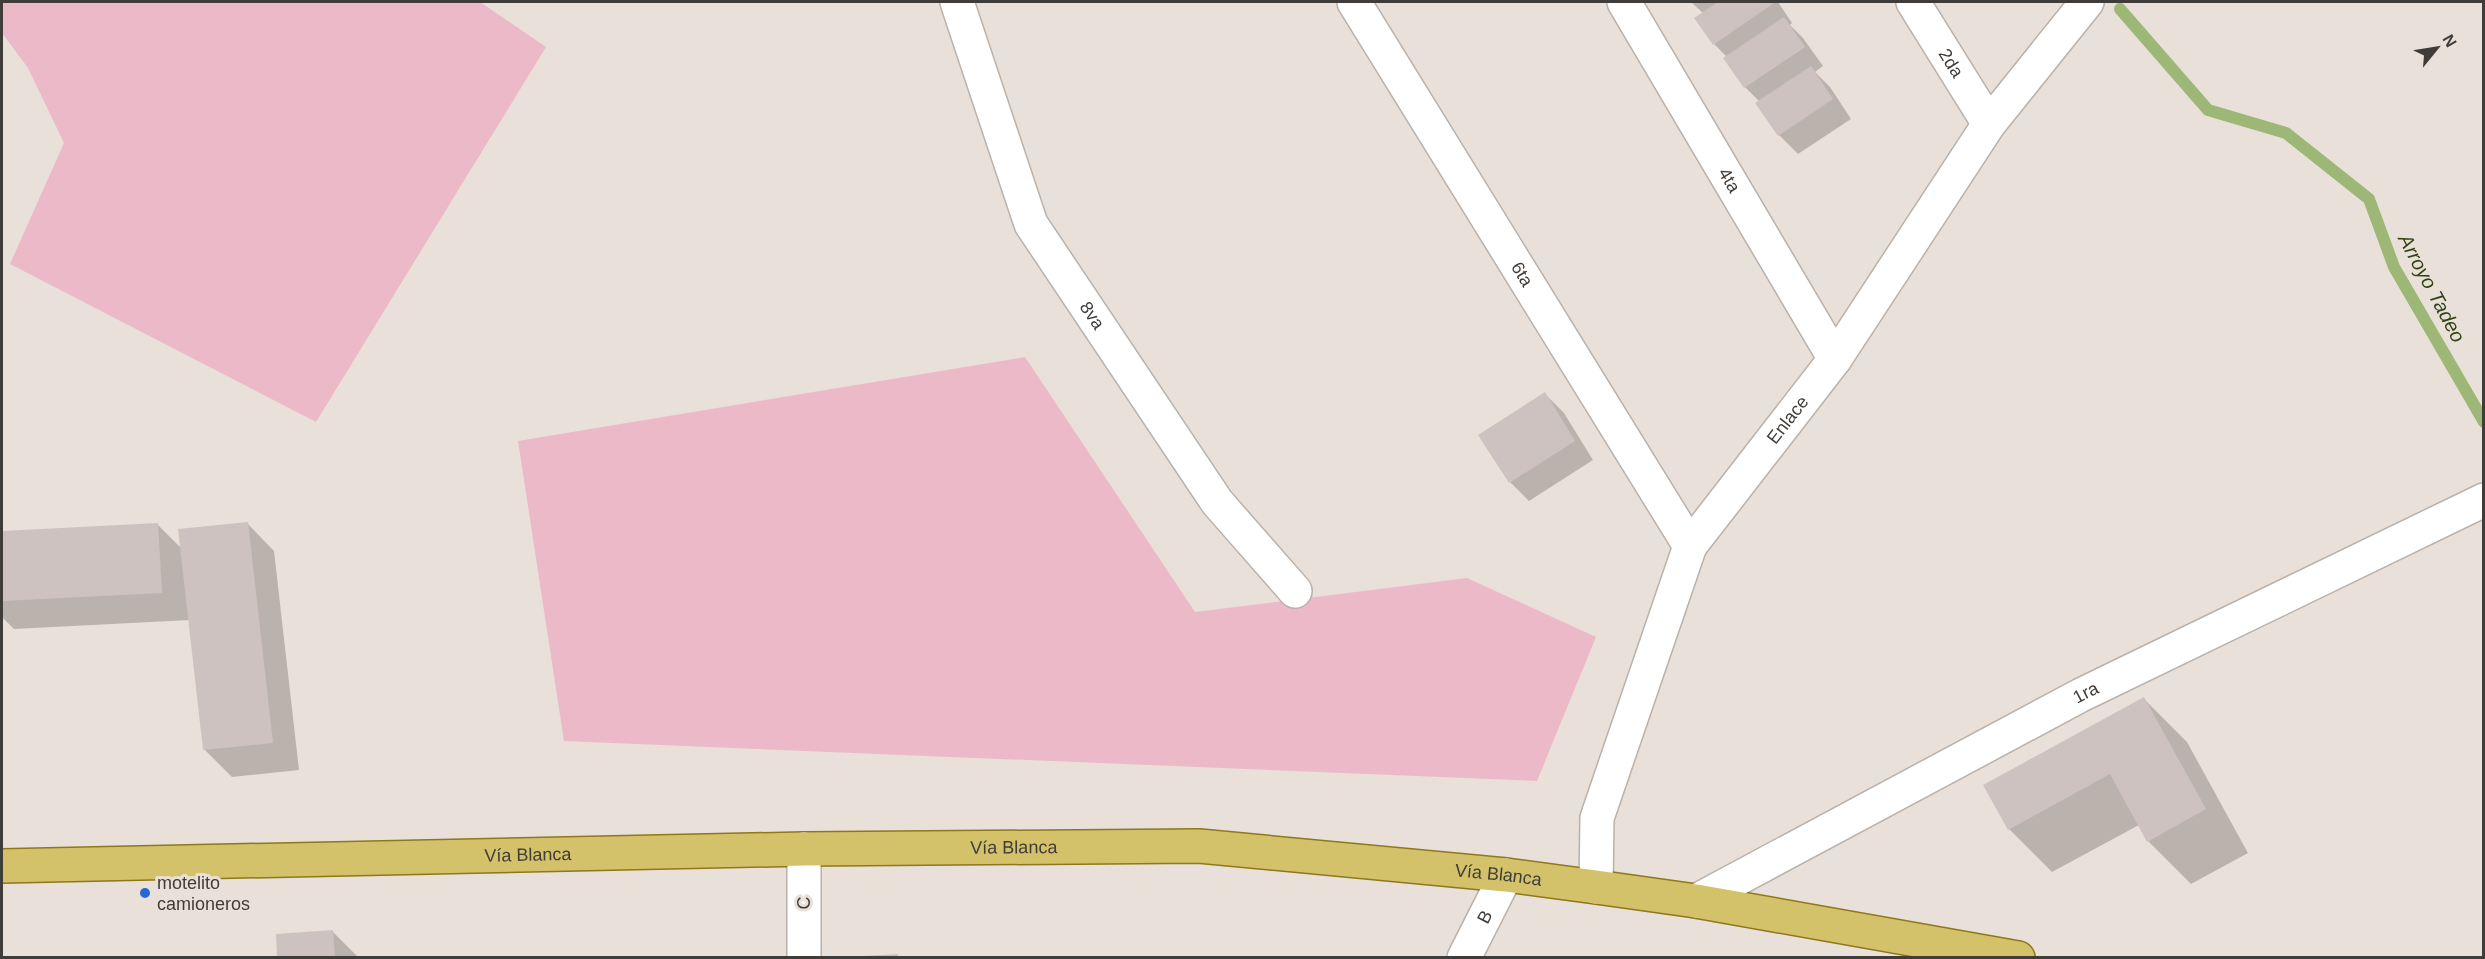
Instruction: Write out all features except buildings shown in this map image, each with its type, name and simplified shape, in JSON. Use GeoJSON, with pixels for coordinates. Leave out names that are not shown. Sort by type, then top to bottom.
{"type":"FeatureCollection","features":[{"type":"Feature","properties":{"kind":"main road","name":"Vía Blanca"},"geometry":{"type":"LineString","coordinates":[[2,866],[804,849],[1199,846],[1506,875],[1596,887],[1696,901],[2018,957]]}},
{"type":"Feature","properties":{"kind":"street","name":"8va"},"geometry":{"type":"LineString","coordinates":[[957,2],[1031,224],[1217,502],[1295,591]]}},
{"type":"Feature","properties":{"kind":"street","name":"6ta"},"geometry":{"type":"LineString","coordinates":[[1354,2],[1690,546]]}},
{"type":"Feature","properties":{"kind":"street","name":"4ta"},"geometry":{"type":"LineString","coordinates":[[1624,2],[1835,358]]}},
{"type":"Feature","properties":{"kind":"street","name":"2da"},"geometry":{"type":"LineString","coordinates":[[1913,2],[1989,124]]}},
{"type":"Feature","properties":{"kind":"street","name":"Enlace"},"geometry":{"type":"LineString","coordinates":[[1596,887],[1597,818],[1690,546],[1835,358],[1989,124],[2087,2]]}},
{"type":"Feature","properties":{"kind":"street","name":"1ra"},"geometry":{"type":"LineString","coordinates":[[1696,901],[2081,695],[2484,500]]}},
{"type":"Feature","properties":{"kind":"street","name":"C"},"geometry":{"type":"LineString","coordinates":[[804,849],[804,957]]}},
{"type":"Feature","properties":{"kind":"street","name":"B"},"geometry":{"type":"LineString","coordinates":[[1464,957],[1506,875]]}},
{"type":"Feature","properties":{"kind":"shaded area"},"geometry":{"type":"Polygon","coordinates":[[[2,2],[480,2],[546,47],[316,422],[10,264],[64,143],[28,68],[2,33],[2,2]]]}},
{"type":"Feature","properties":{"kind":"shaded area"},"geometry":{"type":"Polygon","coordinates":[[[1025,357],[1195,612],[1467,578],[1596,637],[1537,781],[564,741],[518,441],[1025,357]]]}},
{"type":"Feature","properties":{"kind":"waterway","name":"Arroyo Tadeo"},"geometry":{"type":"LineString","coordinates":[[2120,9],[2208,110],[2286,133],[2369,199],[2394,267],[2484,422]]}},
{"type":"Feature","properties":{"kind":"place","name":"motelito camioneros"},"geometry":{"type":"Point","coordinates":[145,893]}}]}
